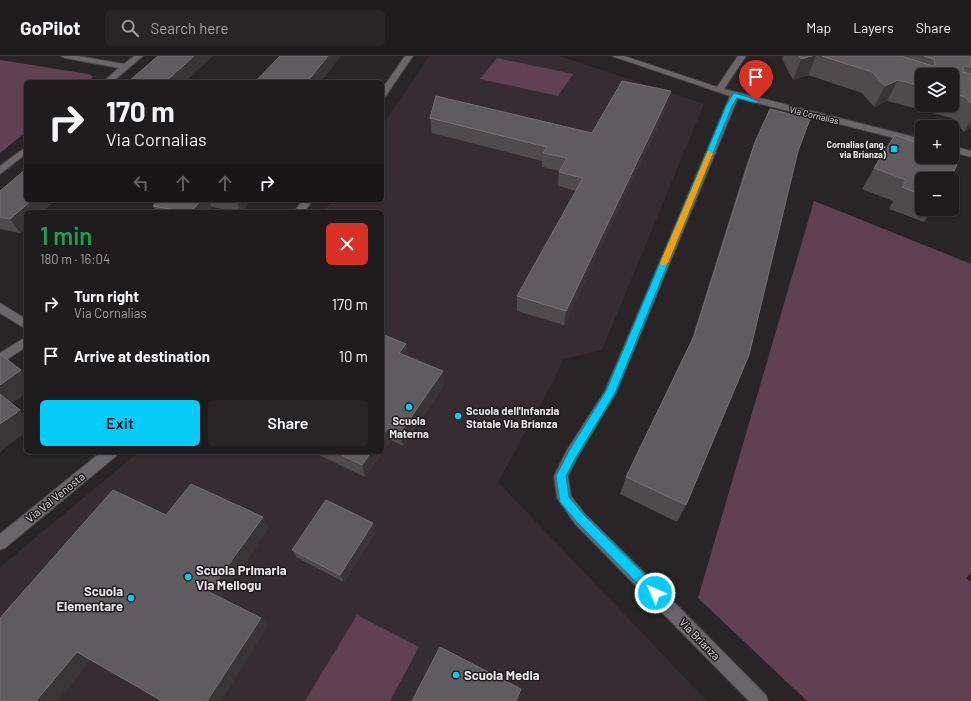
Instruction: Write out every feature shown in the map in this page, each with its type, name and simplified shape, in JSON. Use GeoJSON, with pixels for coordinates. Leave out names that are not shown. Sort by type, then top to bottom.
{"type":"FeatureCollection","features":[{"type":"Feature","properties":{"kind":"street"},"geometry":{"type":"LineString","coordinates":[[65,56],[126,67]]}},
{"type":"Feature","properties":{"kind":"street"},"geometry":{"type":"LineString","coordinates":[[110,80],[139,56]]}},
{"type":"Feature","properties":{"kind":"street"},"geometry":{"type":"LineString","coordinates":[[384,92],[409,56]]}},
{"type":"Feature","properties":{"kind":"street","name":"Via Cornalias"},"geometry":{"type":"LineString","coordinates":[[616,56],[735,95],[915,140]]}},
{"type":"Feature","properties":{"kind":"street"},"geometry":{"type":"LineString","coordinates":[[719,90],[742,56]]}},
{"type":"Feature","properties":{"kind":"street","name":"Via Brianza"},"geometry":{"type":"LineString","coordinates":[[735,95],[610,393],[572,454],[561,476],[564,498],[580,519],[655,593],[760,701]]}},
{"type":"Feature","properties":{"kind":"street"},"geometry":{"type":"LineString","coordinates":[[959,151],[971,154]]}},
{"type":"Feature","properties":{"kind":"street"},"geometry":{"type":"LineString","coordinates":[[0,171],[24,152]]}},
{"type":"Feature","properties":{"kind":"street"},"geometry":{"type":"LineString","coordinates":[[0,307],[24,324]]}},
{"type":"Feature","properties":{"kind":"street"},"geometry":{"type":"LineString","coordinates":[[0,359],[24,342]]}},
{"type":"Feature","properties":{"kind":"street","name":"Via Val Venosta"},"geometry":{"type":"LineString","coordinates":[[0,543],[109,454]]}},
{"type":"Feature","properties":{"kind":"shaded area"},"geometry":{"type":"Polygon","coordinates":[[[429,56],[559,56],[704,104],[602,350],[563,359],[554,380],[498,482],[707,701],[0,701],[0,567],[137,454],[384,454],[384,210],[325,210],[331,202],[384,202],[384,123],[429,56]]]}},
{"type":"Feature","properties":{"kind":"shaded area"},"geometry":{"type":"Polygon","coordinates":[[[497,58],[573,74],[558,96],[480,79],[497,58]]]}},
{"type":"Feature","properties":{"kind":"shaded area"},"geometry":{"type":"Polygon","coordinates":[[[0,60],[89,74],[93,77],[89,80],[24,80],[24,134],[0,153],[0,60]]]}},
{"type":"Feature","properties":{"kind":"shaded area"},"geometry":{"type":"Polygon","coordinates":[[[814,201],[971,264],[971,573],[966,578],[971,582],[971,701],[807,701],[698,598],[814,201]]]}},
{"type":"Feature","properties":{"kind":"shaded area"},"geometry":{"type":"Polygon","coordinates":[[[357,615],[419,647],[390,701],[305,701],[357,615]]]}},
{"type":"Feature","properties":{"kind":"building"},"geometry":{"type":"Polygon","coordinates":[[[158,56],[194,56],[167,80],[130,80],[158,56]]]}},
{"type":"Feature","properties":{"kind":"building"},"geometry":{"type":"Polygon","coordinates":[[[280,56],[328,56],[309,80],[257,80],[280,56]]]}},
{"type":"Feature","properties":{"kind":"building"},"geometry":{"type":"Polygon","coordinates":[[[799,56],[812,56],[801,59],[799,56]]]}},
{"type":"Feature","properties":{"kind":"building"},"geometry":{"type":"Polygon","coordinates":[[[822,56],[901,56],[933,66],[935,64],[934,59],[924,56],[971,56],[971,67],[963,67],[963,72],[971,74],[971,104],[965,97],[959,95],[959,68],[915,68],[915,84],[898,80],[885,86],[872,72],[822,56]]]}},
{"type":"Feature","properties":{"kind":"building"},"geometry":{"type":"Polygon","coordinates":[[[622,81],[671,91],[566,311],[517,296],[583,178],[559,172],[567,158],[543,153],[547,147],[430,118],[436,96],[592,133],[622,81]]]}},
{"type":"Feature","properties":{"kind":"building"},"geometry":{"type":"Polygon","coordinates":[[[770,109],[810,119],[798,151],[749,355],[686,505],[626,477],[694,336],[755,142],[770,109]]]}},
{"type":"Feature","properties":{"kind":"building"},"geometry":{"type":"Polygon","coordinates":[[[895,135],[915,142],[915,164],[957,165],[954,172],[915,172],[915,192],[902,187],[906,180],[874,168],[895,135]]]}},
{"type":"Feature","properties":{"kind":"building"},"geometry":{"type":"Polygon","coordinates":[[[24,171],[24,202],[30,202],[10,219],[0,217],[0,191],[24,171]]]}},
{"type":"Feature","properties":{"kind":"building"},"geometry":{"type":"Polygon","coordinates":[[[156,202],[199,202],[193,210],[174,210],[153,206],[156,202]]]}},
{"type":"Feature","properties":{"kind":"building"},"geometry":{"type":"Polygon","coordinates":[[[384,335],[406,344],[399,353],[443,371],[400,433],[388,428],[384,433],[384,335]]]}},
{"type":"Feature","properties":{"kind":"building"},"geometry":{"type":"Polygon","coordinates":[[[0,354],[21,370],[0,385],[0,354]]]}},
{"type":"Feature","properties":{"kind":"building"},"geometry":{"type":"Polygon","coordinates":[[[0,394],[20,410],[0,424],[0,394]]]}},
{"type":"Feature","properties":{"kind":"building"},"geometry":{"type":"Polygon","coordinates":[[[339,454],[370,454],[362,465],[339,454]]]}},
{"type":"Feature","properties":{"kind":"building","name":"Scuola Elementare"},"geometry":{"type":"Polygon","coordinates":[[[191,484],[263,517],[209,592],[261,618],[207,701],[162,701],[77,652],[36,701],[0,701],[0,618],[113,490],[166,515],[191,484]]]}},
{"type":"Feature","properties":{"kind":"building"},"geometry":{"type":"Polygon","coordinates":[[[326,500],[373,523],[340,575],[292,550],[326,500]]]}},
{"type":"Feature","properties":{"kind":"building","name":"Scuola Media"},"geometry":{"type":"Polygon","coordinates":[[[440,647],[521,689],[516,701],[412,701],[440,647]]]}},
{"type":"Feature","properties":{"kind":"slow traffic"},"geometry":{"type":"LineString","coordinates":[[664,263],[710,153]]}},
{"type":"Feature","properties":{"kind":"place","name":"Cornalias (ang. via Brianza)"},"geometry":{"type":"Point","coordinates":[894,149]}},
{"type":"Feature","properties":{"kind":"place","name":"Scuola Materna"},"geometry":{"type":"Point","coordinates":[409,407]}},
{"type":"Feature","properties":{"kind":"place","name":"Scuola dell'Infanzia Statale Via Brianza"},"geometry":{"type":"Point","coordinates":[458,416]}},
{"type":"Feature","properties":{"kind":"place","name":"Scuola Primaria Via Meilogu"},"geometry":{"type":"Point","coordinates":[188,577]}},
{"type":"Feature","properties":{"kind":"place","name":"Scuola Elementare"},"geometry":{"type":"Point","coordinates":[131,598]}},
{"type":"Feature","properties":{"kind":"place","name":"Scuola Media"},"geometry":{"type":"Point","coordinates":[456,675]}},
{"type":"Feature","properties":{"kind":"route"},"geometry":{"type":"LineString","coordinates":[[655,593],[580,519],[564,498],[561,476],[572,454],[610,393],[729,106],[735,95],[756,101]]}}]}
